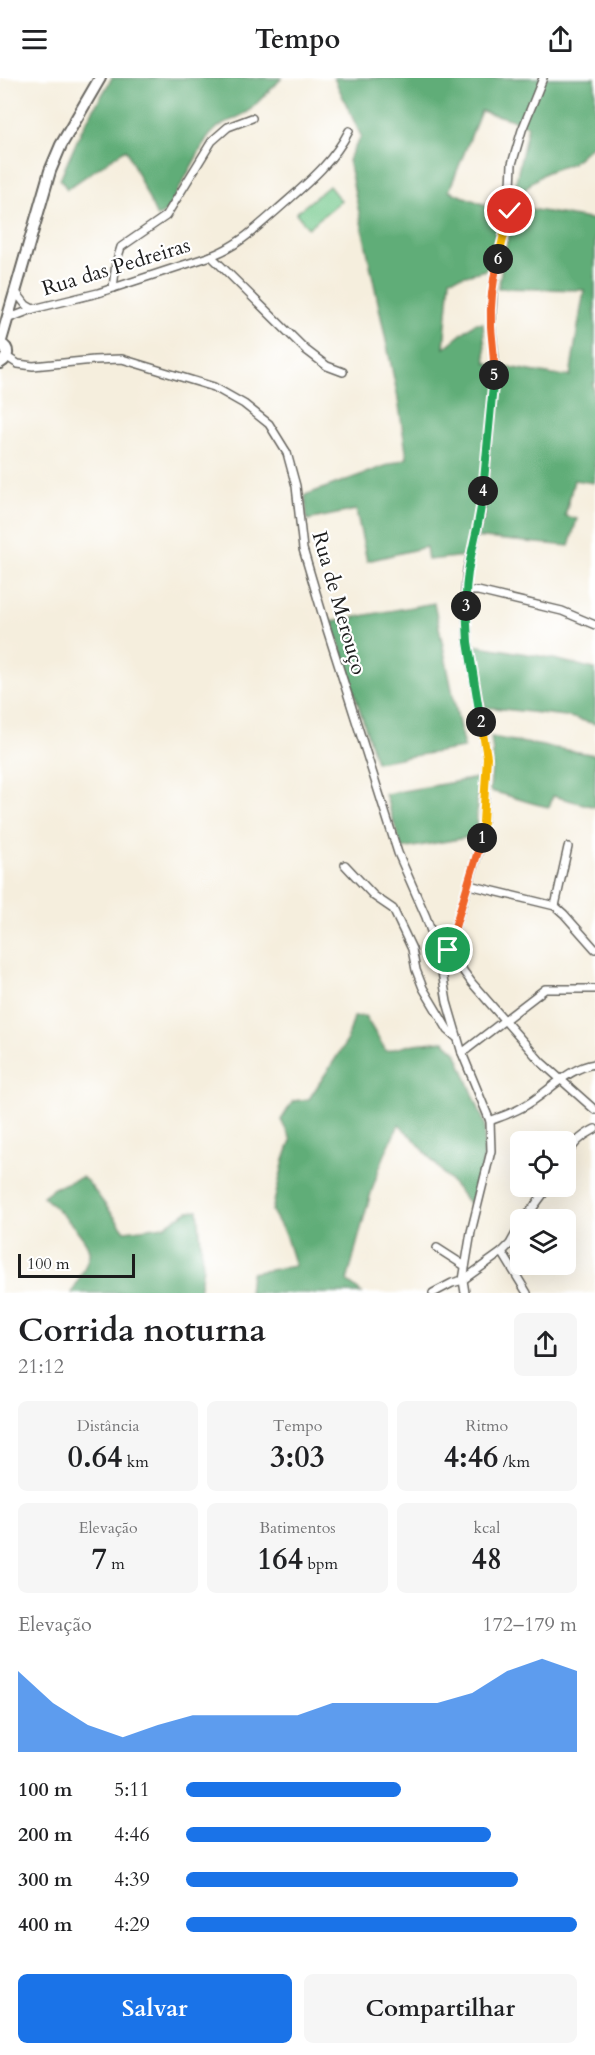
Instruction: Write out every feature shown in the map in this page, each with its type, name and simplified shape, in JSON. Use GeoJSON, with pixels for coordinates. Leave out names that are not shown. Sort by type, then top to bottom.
{"type":"FeatureCollection","features":[{"type":"Feature","properties":{"kind":"street"},"geometry":{"type":"LineString","coordinates":[[3,360],[7,351],[0,344],[6,319],[50,171],[61,145],[100,78]]}},
{"type":"Feature","properties":{"kind":"street"},"geometry":{"type":"LineString","coordinates":[[439,954],[448,950],[482,840],[487,757],[468,642],[465,591],[467,570],[482,510],[495,360],[491,325],[494,278],[510,211],[512,164],[522,130],[543,78]]}},
{"type":"Feature","properties":{"kind":"street"},"geometry":{"type":"LineString","coordinates":[[113,288],[116,263],[121,247],[166,216],[212,141],[228,127],[252,118]]}},
{"type":"Feature","properties":{"kind":"street"},"geometry":{"type":"LineString","coordinates":[[211,256],[229,250],[254,232],[315,176],[339,149],[349,131]]}},
{"type":"Feature","properties":{"kind":"street","name":"Rua das Pedreiras"},"geometry":{"type":"LineString","coordinates":[[6,319],[211,256],[306,350],[327,366],[343,372]]}},
{"type":"Feature","properties":{"kind":"street","name":"Rua das Pedreiras"},"geometry":{"type":"LineString","coordinates":[[15,291],[26,305],[33,309]]}},
{"type":"Feature","properties":{"kind":"street","name":"Rua de Merouço"},"geometry":{"type":"LineString","coordinates":[[3,360],[33,366],[123,359],[214,387],[244,405],[268,424],[287,453],[296,486],[303,549],[325,622],[398,853],[426,917],[439,954],[447,1002],[462,1053],[490,1121]]}},
{"type":"Feature","properties":{"kind":"street"},"geometry":{"type":"LineString","coordinates":[[465,591],[478,591],[562,612],[595,625]]}},
{"type":"Feature","properties":{"kind":"street"},"geometry":{"type":"LineString","coordinates":[[555,906],[568,847]]}},
{"type":"Feature","properties":{"kind":"street"},"geometry":{"type":"LineString","coordinates":[[345,865],[374,896],[393,909],[412,949],[416,970],[423,988],[448,1030],[457,1037]]}},
{"type":"Feature","properties":{"kind":"street"},"geometry":{"type":"LineString","coordinates":[[469,885],[555,906],[595,949]]}},
{"type":"Feature","properties":{"kind":"street"},"geometry":{"type":"LineString","coordinates":[[448,950],[472,983],[541,1062],[595,1110]]}},
{"type":"Feature","properties":{"kind":"street"},"geometry":{"type":"LineString","coordinates":[[462,1053],[545,988],[595,989]]}},
{"type":"Feature","properties":{"kind":"street"},"geometry":{"type":"LineString","coordinates":[[465,1293],[463,1280],[465,1266],[490,1151],[490,1121],[521,1108],[568,1074],[585,1065],[595,1064]]}},
{"type":"Feature","properties":{"kind":"street"},"geometry":{"type":"LineString","coordinates":[[576,1143],[595,1128]]}},
{"type":"Feature","properties":{"kind":"street"},"geometry":{"type":"LineString","coordinates":[[433,1293],[463,1280],[510,1244]]}},
{"type":"Feature","properties":{"kind":"street"},"geometry":{"type":"LineString","coordinates":[[437,1248],[465,1266]]}},
{"type":"Feature","properties":{"kind":"street"},"geometry":{"type":"LineString","coordinates":[[502,1252],[527,1293]]}},
{"type":"Feature","properties":{"kind":"green space"},"geometry":{"type":"Polygon","coordinates":[[[112,78],[282,78],[248,112],[218,127],[207,138],[167,211],[157,217],[126,149],[67,189],[60,179],[83,127],[112,78]]]}},
{"type":"Feature","properties":{"kind":"green space"},"geometry":{"type":"Polygon","coordinates":[[[334,78],[595,78],[595,143],[572,163],[547,172],[532,182],[519,196],[516,193],[516,181],[528,126],[481,111],[449,191],[488,206],[503,209],[486,270],[450,279],[444,348],[475,323],[483,323],[486,363],[570,376],[584,290],[498,288],[515,213],[524,208],[595,220],[595,383],[593,383],[595,472],[594,483],[574,480],[565,516],[577,519],[569,546],[472,537],[466,556],[428,560],[426,547],[367,561],[356,510],[307,520],[305,495],[407,458],[397,393],[348,160],[361,136],[334,78]]]}},
{"type":"Feature","properties":{"kind":"green space"},"geometry":{"type":"Polygon","coordinates":[[[329,186],[341,201],[308,228],[296,213],[329,186]]]}},
{"type":"Feature","properties":{"kind":"green space"},"geometry":{"type":"Polygon","coordinates":[[[434,603],[464,748],[376,762],[332,621],[434,603]]]}},
{"type":"Feature","properties":{"kind":"green space"},"geometry":{"type":"Polygon","coordinates":[[[473,645],[546,657],[595,669],[595,724],[566,716],[485,707],[473,645]]]}},
{"type":"Feature","properties":{"kind":"green space"},"geometry":{"type":"Polygon","coordinates":[[[491,737],[595,755],[595,807],[553,796],[549,807],[490,791],[493,753],[491,737]]]}},
{"type":"Feature","properties":{"kind":"green space"},"geometry":{"type":"Polygon","coordinates":[[[478,778],[476,836],[402,849],[385,794],[478,778]]]}},
{"type":"Feature","properties":{"kind":"green space"},"geometry":{"type":"Polygon","coordinates":[[[365,1016],[386,1051],[414,1044],[444,1041],[456,1052],[485,1124],[484,1156],[478,1184],[470,1204],[399,1125],[375,1182],[347,1281],[362,1293],[249,1293],[251,1273],[295,1266],[285,1234],[272,1211],[291,1140],[281,1120],[293,1101],[309,1099],[347,1041],[354,1017],[365,1016]]]}},
{"type":"Feature","properties":{"kind":"green space"},"geometry":{"type":"Polygon","coordinates":[[[82,1177],[125,1231],[164,1226],[188,1211],[198,1210],[203,1267],[199,1293],[72,1293],[86,1264],[88,1248],[78,1232],[43,1196],[54,1188],[82,1177]]]}},
{"type":"Feature","properties":{"kind":"route"},"geometry":{"type":"LineString","coordinates":[[448,950],[482,840],[487,757],[468,642],[465,591],[467,570],[482,510],[495,360],[491,325],[494,278],[510,211]]}}]}
